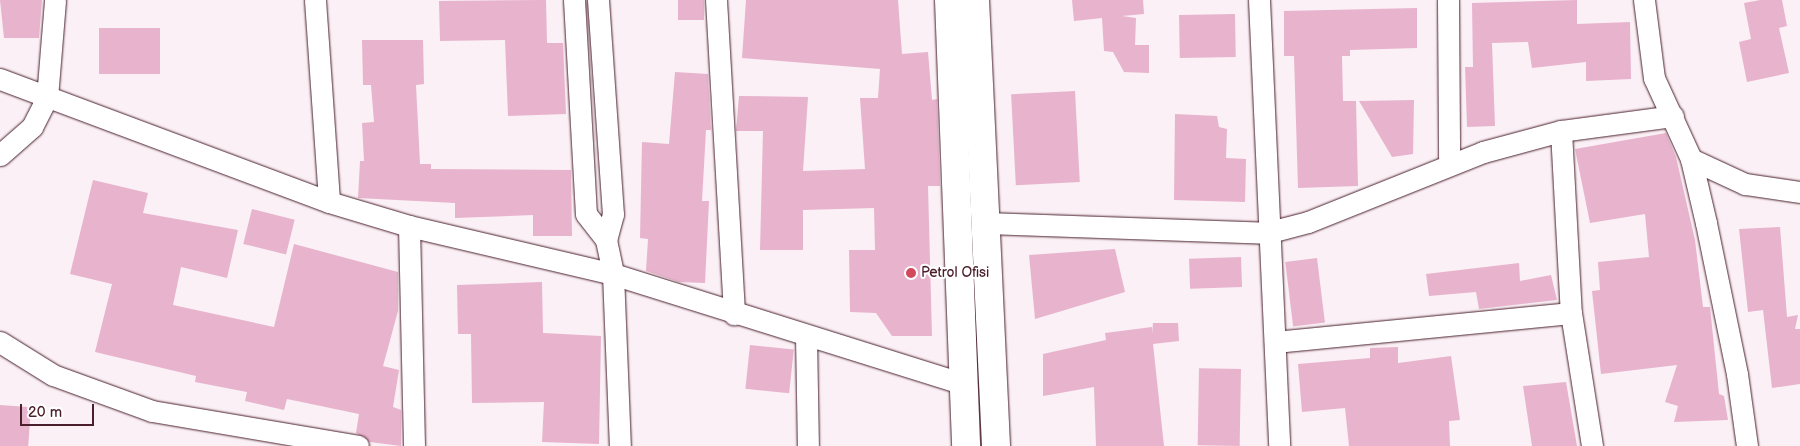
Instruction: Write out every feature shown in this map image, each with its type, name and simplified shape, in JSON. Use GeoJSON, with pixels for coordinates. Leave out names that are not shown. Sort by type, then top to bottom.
{"type":"FeatureCollection","features":[{"type":"Feature","properties":{"kind":"main road"},"geometry":{"type":"LineString","coordinates":[[949,0],[966,446]]}},
{"type":"Feature","properties":{"kind":"main road"},"geometry":{"type":"LineString","coordinates":[[975,0],[996,446]]}},
{"type":"Feature","properties":{"kind":"street"},"geometry":{"type":"LineString","coordinates":[[0,155],[32,127],[47,98],[55,0]]}},
{"type":"Feature","properties":{"kind":"street"},"geometry":{"type":"LineString","coordinates":[[315,0],[329,202]]}},
{"type":"Feature","properties":{"kind":"street"},"geometry":{"type":"LineString","coordinates":[[574,0],[586,214],[606,240]]}},
{"type":"Feature","properties":{"kind":"street"},"geometry":{"type":"LineString","coordinates":[[598,0],[613,214],[606,240],[612,274],[620,446]]}},
{"type":"Feature","properties":{"kind":"street"},"geometry":{"type":"LineString","coordinates":[[716,0],[734,314]]}},
{"type":"Feature","properties":{"kind":"street"},"geometry":{"type":"LineString","coordinates":[[1259,0],[1266,233],[1275,342],[1279,446]]}},
{"type":"Feature","properties":{"kind":"street"},"geometry":{"type":"LineString","coordinates":[[1448,0],[1449,162]]}},
{"type":"Feature","properties":{"kind":"street"},"geometry":{"type":"LineString","coordinates":[[1644,0],[1654,78],[1691,159],[1737,374],[1747,446]]}},
{"type":"Feature","properties":{"kind":"street"},"geometry":{"type":"LineString","coordinates":[[0,80],[329,202],[409,226],[612,274],[734,314],[965,384]]}},
{"type":"Feature","properties":{"kind":"street"},"geometry":{"type":"LineString","coordinates":[[986,223],[1266,233],[1308,222],[1449,162],[1561,131],[1673,116]]}},
{"type":"Feature","properties":{"kind":"street"},"geometry":{"type":"LineString","coordinates":[[1561,131],[1571,313],[1592,446]]}},
{"type":"Feature","properties":{"kind":"street"},"geometry":{"type":"LineString","coordinates":[[1691,159],[1745,184],[1800,192]]}},
{"type":"Feature","properties":{"kind":"street"},"geometry":{"type":"LineString","coordinates":[[409,226],[414,446]]}},
{"type":"Feature","properties":{"kind":"street"},"geometry":{"type":"LineString","coordinates":[[1275,342],[1571,313]]}},
{"type":"Feature","properties":{"kind":"street"},"geometry":{"type":"LineString","coordinates":[[806,336],[808,446]]}},
{"type":"Feature","properties":{"kind":"street"},"geometry":{"type":"LineString","coordinates":[[0,342],[53,375],[152,411],[358,446]]}},
{"type":"Feature","properties":{"kind":"building"},"geometry":{"type":"Polygon","coordinates":[[[0,0],[42,0],[39,38],[4,38],[0,0]]]}},
{"type":"Feature","properties":{"kind":"building"},"geometry":{"type":"Polygon","coordinates":[[[546,0],[547,43],[563,43],[566,114],[508,116],[505,40],[440,41],[439,1],[546,0]]]}},
{"type":"Feature","properties":{"kind":"building"},"geometry":{"type":"Polygon","coordinates":[[[678,0],[704,0],[704,20],[678,20],[678,0]]]}},
{"type":"Feature","properties":{"kind":"building"},"geometry":{"type":"Polygon","coordinates":[[[746,0],[898,0],[902,54],[928,52],[932,100],[937,99],[940,186],[928,186],[932,336],[892,336],[876,313],[850,312],[849,250],[875,250],[874,208],[803,210],[803,250],[760,250],[763,131],[736,131],[739,96],[808,97],[803,171],[865,169],[860,98],[878,98],[880,69],[742,58],[746,0]]]}},
{"type":"Feature","properties":{"kind":"building"},"geometry":{"type":"Polygon","coordinates":[[[1072,0],[1143,0],[1144,14],[1122,16],[1136,18],[1135,45],[1149,45],[1149,73],[1124,72],[1113,52],[1104,51],[1102,18],[1074,21],[1072,0]]]}},
{"type":"Feature","properties":{"kind":"building"},"geometry":{"type":"Polygon","coordinates":[[[1577,0],[1577,24],[1630,22],[1631,79],[1586,81],[1586,62],[1532,68],[1528,42],[1492,43],[1495,126],[1467,127],[1465,67],[1473,67],[1472,3],[1577,0]]]}},
{"type":"Feature","properties":{"kind":"building"},"geometry":{"type":"Polygon","coordinates":[[[1760,0],[1782,0],[1787,26],[1779,28],[1789,73],[1747,82],[1739,42],[1751,39],[1744,3],[1760,0]]]}},
{"type":"Feature","properties":{"kind":"building"},"geometry":{"type":"Polygon","coordinates":[[[1417,8],[1417,48],[1350,50],[1350,56],[1342,56],[1343,101],[1356,101],[1358,186],[1298,188],[1294,56],[1284,56],[1284,11],[1417,8]]]}},
{"type":"Feature","properties":{"kind":"building"},"geometry":{"type":"Polygon","coordinates":[[[1235,14],[1236,57],[1180,58],[1179,15],[1235,14]]]}},
{"type":"Feature","properties":{"kind":"building"},"geometry":{"type":"Polygon","coordinates":[[[99,28],[160,28],[160,74],[99,74],[99,28]]]}},
{"type":"Feature","properties":{"kind":"building"},"geometry":{"type":"Polygon","coordinates":[[[362,40],[423,40],[424,84],[416,85],[420,164],[431,164],[431,169],[571,170],[572,236],[533,236],[533,215],[455,218],[455,203],[358,198],[360,161],[364,161],[362,123],[374,122],[371,85],[363,85],[362,40]]]}},
{"type":"Feature","properties":{"kind":"building"},"geometry":{"type":"Polygon","coordinates":[[[675,72],[708,74],[711,130],[706,130],[702,201],[709,201],[705,283],[679,282],[646,271],[648,239],[640,238],[642,142],[669,144],[675,72]]]}},
{"type":"Feature","properties":{"kind":"building"},"geometry":{"type":"Polygon","coordinates":[[[1075,91],[1080,182],[1016,185],[1011,94],[1075,91]]]}},
{"type":"Feature","properties":{"kind":"building"},"geometry":{"type":"Polygon","coordinates":[[[1414,100],[1413,154],[1392,157],[1359,101],[1414,100]]]}},
{"type":"Feature","properties":{"kind":"building"},"geometry":{"type":"Polygon","coordinates":[[[1175,114],[1217,116],[1219,127],[1227,129],[1226,158],[1246,159],[1245,202],[1174,200],[1175,114]]]}},
{"type":"Feature","properties":{"kind":"building"},"geometry":{"type":"Polygon","coordinates":[[[1666,133],[1676,157],[1695,240],[1703,307],[1710,307],[1719,394],[1724,396],[1728,420],[1674,422],[1678,406],[1665,402],[1677,365],[1601,374],[1592,291],[1600,290],[1598,262],[1649,257],[1645,214],[1590,223],[1575,149],[1666,133]]]}},
{"type":"Feature","properties":{"kind":"building"},"geometry":{"type":"Polygon","coordinates":[[[93,180],[148,193],[143,213],[238,230],[227,278],[181,267],[173,305],[274,327],[294,244],[398,272],[398,311],[383,366],[399,370],[393,407],[401,410],[401,446],[370,442],[356,433],[359,414],[287,399],[284,410],[245,401],[247,392],[195,382],[196,376],[95,352],[112,284],[70,274],[93,180]]]}},
{"type":"Feature","properties":{"kind":"building"},"geometry":{"type":"Polygon","coordinates":[[[252,209],[295,220],[286,255],[243,244],[252,209]]]}},
{"type":"Feature","properties":{"kind":"building"},"geometry":{"type":"Polygon","coordinates":[[[1780,227],[1787,317],[1798,315],[1795,329],[1800,329],[1800,384],[1772,388],[1763,310],[1748,312],[1739,229],[1780,227]]]}},
{"type":"Feature","properties":{"kind":"building"},"geometry":{"type":"Polygon","coordinates":[[[1115,249],[1125,292],[1035,319],[1029,255],[1115,249]]]}},
{"type":"Feature","properties":{"kind":"building"},"geometry":{"type":"Polygon","coordinates":[[[1241,257],[1242,287],[1190,289],[1189,259],[1241,257]]]}},
{"type":"Feature","properties":{"kind":"building"},"geometry":{"type":"Polygon","coordinates":[[[1317,258],[1325,323],[1293,326],[1285,262],[1317,258]]]}},
{"type":"Feature","properties":{"kind":"building"},"geometry":{"type":"Polygon","coordinates":[[[1519,263],[1520,281],[1551,275],[1557,300],[1479,309],[1476,292],[1429,296],[1426,274],[1519,263]]]}},
{"type":"Feature","properties":{"kind":"building"},"geometry":{"type":"Polygon","coordinates":[[[542,282],[543,333],[601,336],[599,444],[542,442],[544,402],[472,403],[471,334],[458,334],[457,285],[542,282]]]}},
{"type":"Feature","properties":{"kind":"building"},"geometry":{"type":"Polygon","coordinates":[[[1153,323],[1178,323],[1179,341],[1153,344],[1164,446],[1096,446],[1094,387],[1043,396],[1043,354],[1106,340],[1105,333],[1152,327],[1152,334],[1153,323]]]}},
{"type":"Feature","properties":{"kind":"building"},"geometry":{"type":"Polygon","coordinates":[[[750,345],[794,350],[789,393],[745,389],[750,345]]]}},
{"type":"Feature","properties":{"kind":"building"},"geometry":{"type":"Polygon","coordinates":[[[1398,347],[1398,363],[1451,356],[1460,420],[1449,421],[1450,446],[1349,446],[1345,408],[1302,412],[1298,364],[1370,358],[1370,348],[1398,347]]]}},
{"type":"Feature","properties":{"kind":"building"},"geometry":{"type":"Polygon","coordinates":[[[1199,368],[1241,369],[1240,446],[1198,445],[1199,368]]]}},
{"type":"Feature","properties":{"kind":"building"},"geometry":{"type":"Polygon","coordinates":[[[1566,382],[1577,446],[1532,446],[1523,386],[1566,382]]]}},
{"type":"Feature","properties":{"kind":"building"},"geometry":{"type":"Polygon","coordinates":[[[0,405],[31,407],[28,446],[0,446],[0,405]]]}},
{"type":"Feature","properties":{"kind":"place","name":"Petrol Ofisi"},"geometry":{"type":"Point","coordinates":[911,273]}}]}
